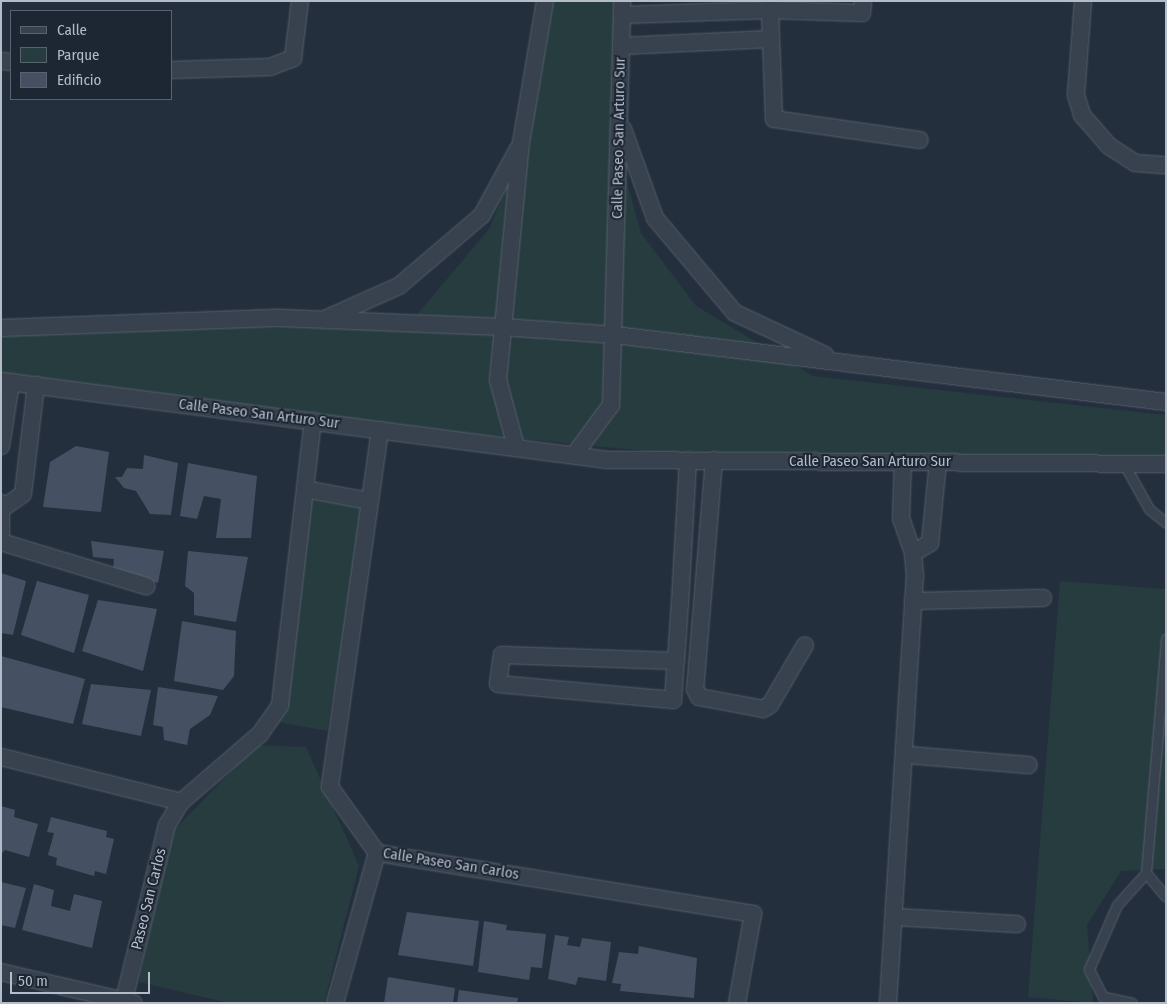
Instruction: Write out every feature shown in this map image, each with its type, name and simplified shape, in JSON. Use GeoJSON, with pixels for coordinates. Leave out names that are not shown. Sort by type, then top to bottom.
{"type":"FeatureCollection","features":[{"type":"Feature","properties":{"kind":"street"},"geometry":{"type":"LineString","coordinates":[[172,70],[270,68],[293,58],[300,1]]}},
{"type":"Feature","properties":{"kind":"street"},"geometry":{"type":"LineString","coordinates":[[516,447],[498,380],[521,143],[545,1]]}},
{"type":"Feature","properties":{"kind":"street"},"geometry":{"type":"LineString","coordinates":[[622,8],[862,13],[863,1]]}},
{"type":"Feature","properties":{"kind":"street"},"geometry":{"type":"LineString","coordinates":[[1083,1],[1076,94],[1082,115],[1109,146],[1135,163],[1166,165]]}},
{"type":"Feature","properties":{"kind":"street","name":"Calle Paseo San Arturo Sur"},"geometry":{"type":"LineString","coordinates":[[574,456],[611,405],[615,335],[622,8]]}},
{"type":"Feature","properties":{"kind":"street"},"geometry":{"type":"LineString","coordinates":[[770,10],[774,119],[919,140]]}},
{"type":"Feature","properties":{"kind":"street"},"geometry":{"type":"LineString","coordinates":[[621,46],[771,39]]}},
{"type":"Feature","properties":{"kind":"street"},"geometry":{"type":"LineString","coordinates":[[620,120],[655,218],[735,313],[838,361]]}},
{"type":"Feature","properties":{"kind":"street"},"geometry":{"type":"LineString","coordinates":[[323,320],[399,286],[482,215],[521,143]]}},
{"type":"Feature","properties":{"kind":"street"},"geometry":{"type":"LineString","coordinates":[[1,328],[323,320],[503,327],[615,335],[1166,402]]}},
{"type":"Feature","properties":{"kind":"street"},"geometry":{"type":"LineString","coordinates":[[1,446],[6,382]]}},
{"type":"Feature","properties":{"kind":"street","name":"Calle Paseo San Arturo Sur"},"geometry":{"type":"LineString","coordinates":[[6,382],[574,456],[688,460],[1166,464]]}},
{"type":"Feature","properties":{"kind":"street"},"geometry":{"type":"LineString","coordinates":[[1,534],[2,506],[23,494],[36,385]]}},
{"type":"Feature","properties":{"kind":"street"},"geometry":{"type":"LineString","coordinates":[[1,757],[181,802],[260,734],[280,705],[313,421]]}},
{"type":"Feature","properties":{"kind":"street","name":"Calle Paseo San Carlos"},"geometry":{"type":"LineString","coordinates":[[380,430],[330,786],[377,853],[753,914],[737,1003]]}},
{"type":"Feature","properties":{"kind":"street"},"geometry":{"type":"LineString","coordinates":[[676,661],[502,655],[498,684],[673,700],[676,661],[688,460]]}},
{"type":"Feature","properties":{"kind":"street"},"geometry":{"type":"LineString","coordinates":[[714,460],[694,689],[699,697],[763,708],[770,705],[804,645]]}},
{"type":"Feature","properties":{"kind":"street"},"geometry":{"type":"LineString","coordinates":[[888,1003],[907,756],[913,601],[913,553],[901,519],[902,462]]}},
{"type":"Feature","properties":{"kind":"street"},"geometry":{"type":"LineString","coordinates":[[913,553],[930,543],[938,462]]}},
{"type":"Feature","properties":{"kind":"street"},"geometry":{"type":"LineString","coordinates":[[305,489],[370,501]]}},
{"type":"Feature","properties":{"kind":"street"},"geometry":{"type":"LineString","coordinates":[[1,542],[146,586]]}},
{"type":"Feature","properties":{"kind":"street"},"geometry":{"type":"LineString","coordinates":[[913,601],[1044,598]]}},
{"type":"Feature","properties":{"kind":"street"},"geometry":{"type":"LineString","coordinates":[[907,756],[1030,765]]}},
{"type":"Feature","properties":{"kind":"street","name":"Paseo San Carlos"},"geometry":{"type":"LineString","coordinates":[[129,1002],[167,825],[181,802]]}},
{"type":"Feature","properties":{"kind":"street"},"geometry":{"type":"LineString","coordinates":[[335,1003],[377,853]]}},
{"type":"Feature","properties":{"kind":"street"},"geometry":{"type":"LineString","coordinates":[[894,917],[1017,924]]}},
{"type":"Feature","properties":{"kind":"street"},"geometry":{"type":"LineString","coordinates":[[1,972],[129,1002]]}},
{"type":"Feature","properties":{"kind":"lane"},"geometry":{"type":"LineString","coordinates":[[1124,464],[1149,509],[1166,523]]}},
{"type":"Feature","properties":{"kind":"lane"},"geometry":{"type":"LineString","coordinates":[[1132,1003],[1103,997],[1089,969],[1104,926],[1146,873],[1166,639]]}},
{"type":"Feature","properties":{"kind":"lane"},"geometry":{"type":"LineString","coordinates":[[1146,873],[1166,897]]}},
{"type":"Feature","properties":{"kind":"green space"},"geometry":{"type":"Polygon","coordinates":[[[551,1],[616,1],[613,132],[641,233],[696,306],[813,376],[1166,415],[1166,460],[686,455],[310,418],[1,377],[1,334],[322,325],[406,328],[489,229],[528,138],[551,1]]]}},
{"type":"Feature","properties":{"kind":"green space"},"geometry":{"type":"Polygon","coordinates":[[[308,492],[366,502],[327,731],[272,721],[308,492]]]}},
{"type":"Feature","properties":{"kind":"green space"},"geometry":{"type":"Polygon","coordinates":[[[1060,581],[1166,589],[1166,869],[1121,871],[1087,925],[1093,1003],[1028,997],[1060,581]]]}},
{"type":"Feature","properties":{"kind":"green space"},"geometry":{"type":"Polygon","coordinates":[[[257,745],[306,747],[359,866],[324,1003],[229,1003],[139,982],[169,835],[257,745]]]}},
{"type":"Feature","properties":{"kind":"building"},"geometry":{"type":"Polygon","coordinates":[[[76,446],[109,452],[101,512],[43,507],[50,462],[76,446]]]}},
{"type":"Feature","properties":{"kind":"building"},"geometry":{"type":"Polygon","coordinates":[[[144,455],[178,463],[171,515],[150,514],[136,491],[124,488],[115,477],[122,477],[127,468],[143,469],[144,455]]]}},
{"type":"Feature","properties":{"kind":"building"},"geometry":{"type":"Polygon","coordinates":[[[188,463],[257,476],[251,538],[216,538],[221,499],[204,496],[197,519],[180,516],[188,463]]]}},
{"type":"Feature","properties":{"kind":"building"},"geometry":{"type":"Polygon","coordinates":[[[91,541],[164,551],[158,583],[113,569],[114,559],[93,557],[91,541]]]}},
{"type":"Feature","properties":{"kind":"building"},"geometry":{"type":"Polygon","coordinates":[[[188,551],[248,557],[236,622],[194,615],[194,593],[185,586],[188,551]]]}},
{"type":"Feature","properties":{"kind":"building"},"geometry":{"type":"Polygon","coordinates":[[[1,573],[26,581],[13,635],[1,633],[1,573]]]}},
{"type":"Feature","properties":{"kind":"building"},"geometry":{"type":"Polygon","coordinates":[[[37,581],[89,595],[74,653],[21,635],[37,581]]]}},
{"type":"Feature","properties":{"kind":"building"},"geometry":{"type":"Polygon","coordinates":[[[98,600],[157,609],[143,671],[82,651],[98,600]]]}},
{"type":"Feature","properties":{"kind":"building"},"geometry":{"type":"Polygon","coordinates":[[[182,621],[236,631],[234,676],[223,690],[174,681],[182,621]]]}},
{"type":"Feature","properties":{"kind":"building"},"geometry":{"type":"Polygon","coordinates":[[[1,656],[85,679],[73,724],[1,707],[1,656]]]}},
{"type":"Feature","properties":{"kind":"building"},"geometry":{"type":"Polygon","coordinates":[[[91,684],[151,690],[141,736],[82,724],[91,684]]]}},
{"type":"Feature","properties":{"kind":"building"},"geometry":{"type":"Polygon","coordinates":[[[158,687],[218,696],[210,715],[190,729],[187,745],[164,740],[163,727],[153,725],[158,687]]]}},
{"type":"Feature","properties":{"kind":"building"},"geometry":{"type":"Polygon","coordinates":[[[1,806],[15,810],[14,817],[38,824],[29,857],[5,850],[1,854],[1,806]]]}},
{"type":"Feature","properties":{"kind":"building"},"geometry":{"type":"Polygon","coordinates":[[[51,817],[107,831],[106,837],[114,839],[106,874],[95,871],[94,876],[56,865],[57,858],[48,855],[54,833],[47,832],[51,817]]]}},
{"type":"Feature","properties":{"kind":"building"},"geometry":{"type":"Polygon","coordinates":[[[1,882],[26,888],[15,928],[1,925],[1,882]]]}},
{"type":"Feature","properties":{"kind":"building"},"geometry":{"type":"Polygon","coordinates":[[[34,884],[54,890],[51,906],[70,911],[74,894],[102,901],[92,948],[22,930],[34,884]]]}},
{"type":"Feature","properties":{"kind":"building"},"geometry":{"type":"Polygon","coordinates":[[[407,912],[479,921],[473,966],[398,955],[407,912]]]}},
{"type":"Feature","properties":{"kind":"building"},"geometry":{"type":"Polygon","coordinates":[[[484,921],[507,925],[506,930],[546,934],[542,968],[531,967],[529,980],[478,972],[484,921]]]}},
{"type":"Feature","properties":{"kind":"building"},"geometry":{"type":"Polygon","coordinates":[[[555,935],[569,937],[567,945],[580,947],[582,938],[611,942],[606,981],[578,977],[576,985],[548,979],[555,935]]]}},
{"type":"Feature","properties":{"kind":"building"},"geometry":{"type":"Polygon","coordinates":[[[639,946],[697,958],[694,998],[620,991],[621,984],[612,983],[619,952],[638,954],[639,946]]]}},
{"type":"Feature","properties":{"kind":"building"},"geometry":{"type":"Polygon","coordinates":[[[388,977],[455,988],[453,1003],[384,1003],[388,977]]]}},
{"type":"Feature","properties":{"kind":"building"},"geometry":{"type":"Polygon","coordinates":[[[459,990],[518,998],[517,1003],[457,1003],[459,990]]]}}]}
